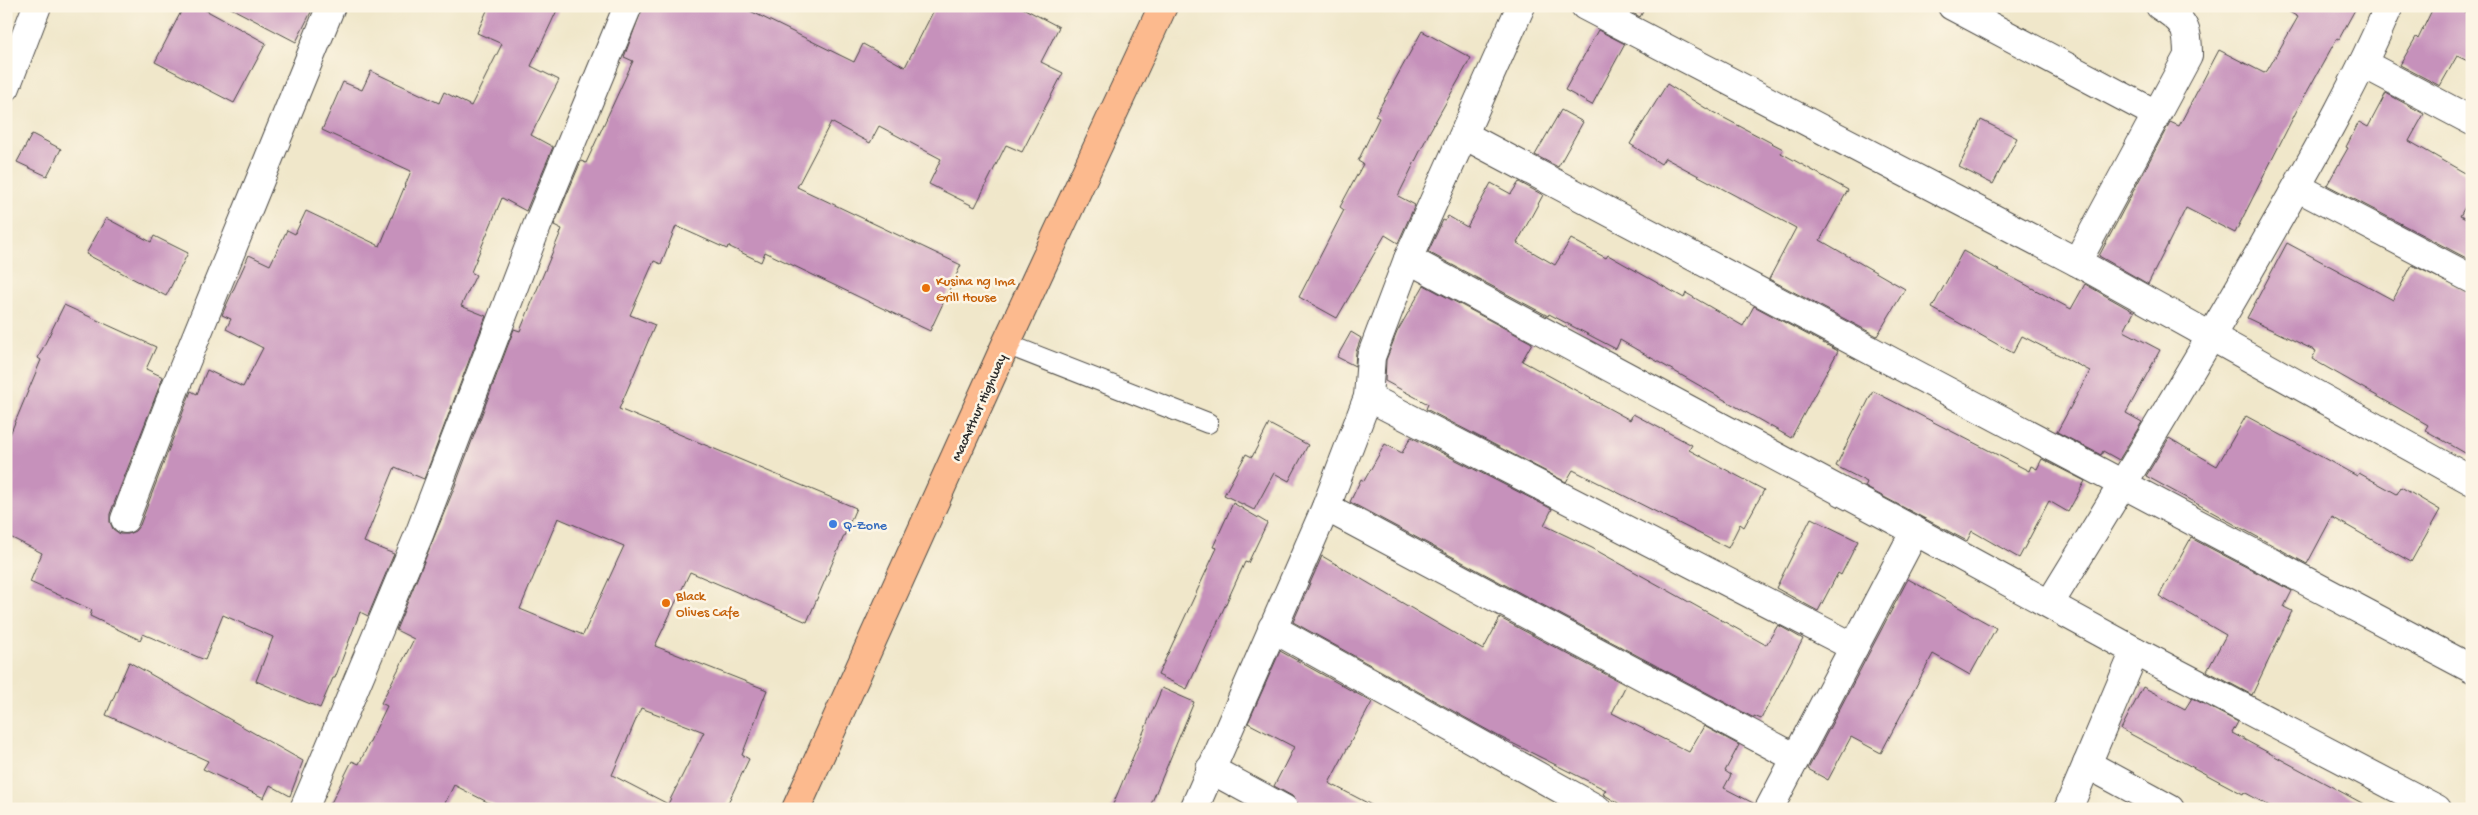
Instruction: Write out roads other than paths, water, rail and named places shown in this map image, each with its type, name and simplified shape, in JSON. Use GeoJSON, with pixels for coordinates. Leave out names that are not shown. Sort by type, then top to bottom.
{"type":"FeatureCollection","features":[{"type":"Feature","properties":{"kind":"highway","name":"MacArthur Highway"},"geometry":{"type":"LineString","coordinates":[[796,809],[1006,344],[1163,6]]}},
{"type":"Feature","properties":{"kind":"street"},"geometry":{"type":"LineString","coordinates":[[6,87],[37,6]]}},
{"type":"Feature","properties":{"kind":"street"},"geometry":{"type":"LineString","coordinates":[[125,519],[174,391],[331,6]]}},
{"type":"Feature","properties":{"kind":"street"},"geometry":{"type":"LineString","coordinates":[[304,809],[420,532],[538,226],[628,6]]}},
{"type":"Feature","properties":{"kind":"street"},"geometry":{"type":"LineString","coordinates":[[1194,809],[1326,507],[1368,397],[1371,357],[1408,259],[1521,6]]}},
{"type":"Feature","properties":{"kind":"street"},"geometry":{"type":"LineString","coordinates":[[1584,6],[2077,262],[2472,481]]}},
{"type":"Feature","properties":{"kind":"street"},"geometry":{"type":"LineString","coordinates":[[1952,6],[2156,114]]}},
{"type":"Feature","properties":{"kind":"street"},"geometry":{"type":"LineString","coordinates":[[2077,262],[2188,56],[2188,36],[2179,18],[2160,6]]}},
{"type":"Feature","properties":{"kind":"street"},"geometry":{"type":"LineString","coordinates":[[2050,603],[2211,337],[2297,187],[2364,64],[2389,6]]}},
{"type":"Feature","properties":{"kind":"street"},"geometry":{"type":"LineString","coordinates":[[2364,64],[2472,121]]}},
{"type":"Feature","properties":{"kind":"street"},"geometry":{"type":"LineString","coordinates":[[1464,135],[2472,669]]}},
{"type":"Feature","properties":{"kind":"street"},"geometry":{"type":"LineString","coordinates":[[2297,187],[2472,279]]}},
{"type":"Feature","properties":{"kind":"street"},"geometry":{"type":"LineString","coordinates":[[1408,259],[2135,650],[2437,809]]}},
{"type":"Feature","properties":{"kind":"street"},"geometry":{"type":"LineString","coordinates":[[1368,397],[1854,647]]}},
{"type":"Feature","properties":{"kind":"street"},"geometry":{"type":"LineString","coordinates":[[1326,507],[1796,758]]}},
{"type":"Feature","properties":{"kind":"street"},"geometry":{"type":"LineString","coordinates":[[1769,809],[1915,531]]}},
{"type":"Feature","properties":{"kind":"street"},"geometry":{"type":"LineString","coordinates":[[1272,628],[1597,809]]}},
{"type":"Feature","properties":{"kind":"street"},"geometry":{"type":"LineString","coordinates":[[2068,809],[2135,650]]}},
{"type":"Feature","properties":{"kind":"street"},"geometry":{"type":"LineString","coordinates":[[2087,764],[2170,809]]}},
{"type":"Feature","properties":{"kind":"street"},"geometry":{"type":"LineString","coordinates":[[1210,769],[1284,809]]}},
{"type":"Feature","properties":{"kind":"lane"},"geometry":{"type":"LineString","coordinates":[[1006,344],[1208,423]]}},
{"type":"Feature","properties":{"kind":"place","name":"Kusina ng Ima Grill House"},"geometry":{"type":"Point","coordinates":[926,288]}},
{"type":"Feature","properties":{"kind":"place","name":"Q-Zone"},"geometry":{"type":"Point","coordinates":[833,524]}},
{"type":"Feature","properties":{"kind":"place","name":"Black Olives Cafe"},"geometry":{"type":"Point","coordinates":[666,603]}}]}
